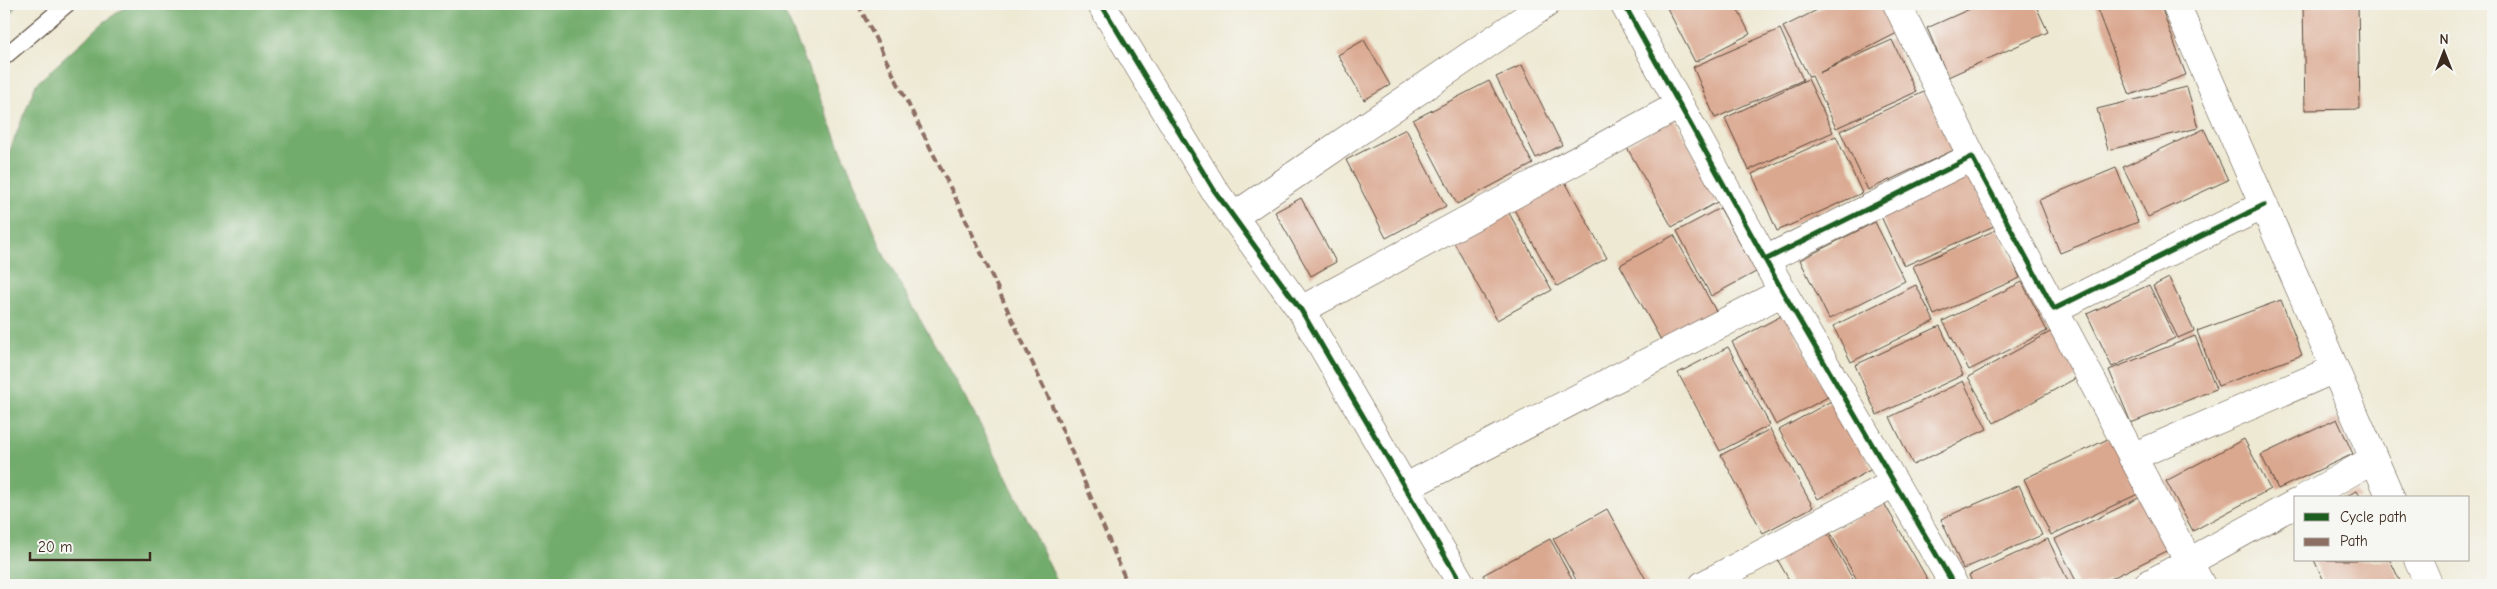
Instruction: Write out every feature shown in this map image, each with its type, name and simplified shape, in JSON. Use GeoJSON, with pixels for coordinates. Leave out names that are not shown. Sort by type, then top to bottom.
{"type":"FeatureCollection","features":[{"type":"Feature","properties":{"kind":"street"},"geometry":{"type":"LineString","coordinates":[[1101,4],[1214,190],[1302,310],[1462,585]]}},
{"type":"Feature","properties":{"kind":"street"},"geometry":{"type":"LineString","coordinates":[[1234,217],[1546,4]]}},
{"type":"Feature","properties":{"kind":"street"},"geometry":{"type":"LineString","coordinates":[[1624,4],[1783,292],[1954,585]]}},
{"type":"Feature","properties":{"kind":"street"},"geometry":{"type":"LineString","coordinates":[[1896,4],[1972,157],[2194,574]]}},
{"type":"Feature","properties":{"kind":"street"},"geometry":{"type":"LineString","coordinates":[[2176,4],[2390,496]]}},
{"type":"Feature","properties":{"kind":"street"},"geometry":{"type":"LineString","coordinates":[[1302,310],[1679,104]]}},
{"type":"Feature","properties":{"kind":"street"},"geometry":{"type":"LineString","coordinates":[[1765,260],[1972,157]]}},
{"type":"Feature","properties":{"kind":"street"},"geometry":{"type":"LineString","coordinates":[[2054,309],[2264,205]]}},
{"type":"Feature","properties":{"kind":"street"},"geometry":{"type":"LineString","coordinates":[[1406,487],[1783,292]]}},
{"type":"Feature","properties":{"kind":"street"},"geometry":{"type":"LineString","coordinates":[[2132,457],[2335,369]]}},
{"type":"Feature","properties":{"kind":"street"},"geometry":{"type":"LineString","coordinates":[[2309,496],[2374,459]]}},
{"type":"Feature","properties":{"kind":"street"},"geometry":{"type":"LineString","coordinates":[[1703,585],[1894,483]]}},
{"type":"Feature","properties":{"kind":"street"},"geometry":{"type":"LineString","coordinates":[[2147,585],[2194,574],[2294,504]]}},
{"type":"Feature","properties":{"kind":"street"},"geometry":{"type":"LineString","coordinates":[[2419,562],[2429,585]]}},
{"type":"Feature","properties":{"kind":"lane"},"geometry":{"type":"LineString","coordinates":[[4,57],[67,4]]}},
{"type":"Feature","properties":{"kind":"green space"},"geometry":{"type":"Polygon","coordinates":[[[4,4],[16,4],[4,30],[4,4]]]}},
{"type":"Feature","properties":{"kind":"green space"},"geometry":{"type":"Polygon","coordinates":[[[129,4],[779,4],[789,21],[884,255],[986,435],[1059,585],[4,585],[4,160],[8,155],[36,84],[103,23],[129,4]]]}},
{"type":"Feature","properties":{"kind":"building"},"geometry":{"type":"Polygon","coordinates":[[[1665,4],[1735,4],[1750,34],[1695,62],[1665,4]]]}},
{"type":"Feature","properties":{"kind":"building"},"geometry":{"type":"Polygon","coordinates":[[[1803,4],[1819,4],[1807,10],[1803,4]]]}},
{"type":"Feature","properties":{"kind":"building"},"geometry":{"type":"Polygon","coordinates":[[[1829,4],[1882,4],[1897,33],[1819,73],[1892,40],[1916,92],[1836,128],[1812,76],[1809,77],[1783,27],[1829,4]]]}},
{"type":"Feature","properties":{"kind":"building"},"geometry":{"type":"Polygon","coordinates":[[[1953,4],[1967,4],[1956,9],[1953,4]]]}},
{"type":"Feature","properties":{"kind":"building"},"geometry":{"type":"Polygon","coordinates":[[[1981,4],[2035,4],[2048,32],[1948,77],[1927,28],[1981,4]]]}},
{"type":"Feature","properties":{"kind":"building"},"geometry":{"type":"Polygon","coordinates":[[[2095,4],[2160,4],[2186,75],[2130,95],[2095,4]]]}},
{"type":"Feature","properties":{"kind":"building"},"geometry":{"type":"Polygon","coordinates":[[[2303,4],[2358,4],[2360,109],[2305,110],[2303,4]]]}},
{"type":"Feature","properties":{"kind":"building"},"geometry":{"type":"Polygon","coordinates":[[[1780,29],[1803,80],[1715,118],[1693,67],[1780,29]]]}},
{"type":"Feature","properties":{"kind":"building"},"geometry":{"type":"Polygon","coordinates":[[[1364,40],[1390,85],[1364,100],[1338,55],[1364,40]]]}},
{"type":"Feature","properties":{"kind":"building"},"geometry":{"type":"Polygon","coordinates":[[[1522,65],[1562,145],[1536,158],[1496,77],[1522,65]]]}},
{"type":"Feature","properties":{"kind":"building"},"geometry":{"type":"Polygon","coordinates":[[[1808,79],[1833,132],[1749,170],[1725,118],[1808,79]]]}},
{"type":"Feature","properties":{"kind":"building"},"geometry":{"type":"Polygon","coordinates":[[[1489,81],[1533,164],[1457,204],[1413,120],[1489,81]]]}},
{"type":"Feature","properties":{"kind":"building"},"geometry":{"type":"Polygon","coordinates":[[[2187,87],[2198,128],[2108,150],[2097,109],[2187,87]]]}},
{"type":"Feature","properties":{"kind":"building"},"geometry":{"type":"Polygon","coordinates":[[[1926,91],[1954,150],[1868,190],[1840,131],[1926,91]]]}},
{"type":"Feature","properties":{"kind":"building"},"geometry":{"type":"Polygon","coordinates":[[[1674,119],[1721,200],[1672,227],[1626,146],[1674,119]]]}},
{"type":"Feature","properties":{"kind":"building"},"geometry":{"type":"Polygon","coordinates":[[[1406,129],[1446,206],[1386,238],[1346,160],[1406,129]]]}},
{"type":"Feature","properties":{"kind":"building"},"geometry":{"type":"Polygon","coordinates":[[[2204,129],[2228,180],[2148,217],[2123,167],[2204,129]]]}},
{"type":"Feature","properties":{"kind":"building"},"geometry":{"type":"Polygon","coordinates":[[[1836,136],[1862,193],[1777,231],[1752,174],[1836,136]]]}},
{"type":"Feature","properties":{"kind":"building"},"geometry":{"type":"Polygon","coordinates":[[[2116,168],[2138,222],[2060,253],[2039,200],[2116,168]]]}},
{"type":"Feature","properties":{"kind":"building"},"geometry":{"type":"Polygon","coordinates":[[[1969,171],[1994,226],[1904,266],[1879,212],[1969,171]]]}},
{"type":"Feature","properties":{"kind":"building"},"geometry":{"type":"Polygon","coordinates":[[[1563,178],[1607,258],[1557,286],[1512,206],[1563,178]]]}},
{"type":"Feature","properties":{"kind":"building"},"geometry":{"type":"Polygon","coordinates":[[[1301,198],[1336,262],[1311,276],[1275,212],[1301,198]]]}},
{"type":"Feature","properties":{"kind":"building"},"geometry":{"type":"Polygon","coordinates":[[[1505,206],[1552,290],[1497,320],[1450,236],[1505,206]]]}},
{"type":"Feature","properties":{"kind":"building"},"geometry":{"type":"Polygon","coordinates":[[[1720,208],[1756,272],[1711,296],[1677,231],[1720,208]]]}},
{"type":"Feature","properties":{"kind":"building"},"geometry":{"type":"Polygon","coordinates":[[[1875,222],[1905,281],[1829,319],[1800,260],[1875,222]]]}},
{"type":"Feature","properties":{"kind":"building"},"geometry":{"type":"Polygon","coordinates":[[[1998,229],[2020,278],[1934,315],[1913,266],[1998,229]]]}},
{"type":"Feature","properties":{"kind":"building"},"geometry":{"type":"Polygon","coordinates":[[[1674,235],[1717,313],[1662,342],[1620,265],[1674,235]]]}},
{"type":"Feature","properties":{"kind":"building"},"geometry":{"type":"Polygon","coordinates":[[[2169,278],[2194,331],[2178,338],[2153,286],[2169,278]]]}},
{"type":"Feature","properties":{"kind":"building"},"geometry":{"type":"Polygon","coordinates":[[[2022,282],[2047,331],[1969,370],[1943,321],[2022,282]]]}},
{"type":"Feature","properties":{"kind":"building"},"geometry":{"type":"Polygon","coordinates":[[[1916,285],[1934,321],[1851,362],[1833,326],[1916,285]]]}},
{"type":"Feature","properties":{"kind":"building"},"geometry":{"type":"Polygon","coordinates":[[[2149,285],[2175,338],[2112,367],[2087,314],[2149,285]]]}},
{"type":"Feature","properties":{"kind":"building"},"geometry":{"type":"Polygon","coordinates":[[[2281,300],[2302,355],[2218,386],[2197,331],[2281,300]]]}},
{"type":"Feature","properties":{"kind":"building"},"geometry":{"type":"Polygon","coordinates":[[[1785,314],[1828,397],[1776,425],[1732,342],[1785,314]]]}},
{"type":"Feature","properties":{"kind":"building"},"geometry":{"type":"Polygon","coordinates":[[[1940,326],[1963,375],[1877,415],[1855,365],[1940,326]]]}},
{"type":"Feature","properties":{"kind":"building"},"geometry":{"type":"Polygon","coordinates":[[[2052,331],[2078,377],[1994,423],[1968,377],[2052,331]]]}},
{"type":"Feature","properties":{"kind":"building"},"geometry":{"type":"Polygon","coordinates":[[[2195,336],[2216,389],[2131,423],[2109,370],[2195,336]]]}},
{"type":"Feature","properties":{"kind":"building"},"geometry":{"type":"Polygon","coordinates":[[[1728,347],[1770,425],[1720,451],[1678,373],[1728,347]]]}},
{"type":"Feature","properties":{"kind":"building"},"geometry":{"type":"Polygon","coordinates":[[[1963,381],[1987,429],[1913,465],[1890,417],[1963,381]]]}},
{"type":"Feature","properties":{"kind":"building"},"geometry":{"type":"Polygon","coordinates":[[[1833,400],[1872,469],[1818,499],[1779,430],[1833,400]]]}},
{"type":"Feature","properties":{"kind":"building"},"geometry":{"type":"Polygon","coordinates":[[[2337,419],[2353,454],[2278,489],[2261,455],[2337,419]]]}},
{"type":"Feature","properties":{"kind":"building"},"geometry":{"type":"Polygon","coordinates":[[[1770,429],[1813,507],[1763,533],[1721,455],[1770,429]]]}},
{"type":"Feature","properties":{"kind":"building"},"geometry":{"type":"Polygon","coordinates":[[[2112,437],[2140,493],[2051,535],[2024,479],[2112,437]]]}},
{"type":"Feature","properties":{"kind":"building"},"geometry":{"type":"Polygon","coordinates":[[[2244,439],[2270,489],[2193,531],[2166,481],[2244,439]]]}},
{"type":"Feature","properties":{"kind":"building"},"geometry":{"type":"Polygon","coordinates":[[[2019,485],[2042,535],[1963,569],[1941,519],[2019,485]]]}},
{"type":"Feature","properties":{"kind":"building"},"geometry":{"type":"Polygon","coordinates":[[[2357,491],[2360,496],[2346,496],[2357,491]]]}},
{"type":"Feature","properties":{"kind":"building"},"geometry":{"type":"Polygon","coordinates":[[[2141,497],[2167,551],[2098,585],[2078,585],[2055,539],[2141,497]]]}},
{"type":"Feature","properties":{"kind":"building"},"geometry":{"type":"Polygon","coordinates":[[[1884,503],[1929,582],[1923,585],[1860,585],[1830,533],[1884,503]]]}},
{"type":"Feature","properties":{"kind":"building"},"geometry":{"type":"Polygon","coordinates":[[[1607,509],[1649,585],[1579,585],[1553,539],[1607,509]]]}},
{"type":"Feature","properties":{"kind":"building"},"geometry":{"type":"Polygon","coordinates":[[[1825,529],[1856,585],[1792,585],[1776,557],[1825,529]]]}},
{"type":"Feature","properties":{"kind":"building"},"geometry":{"type":"Polygon","coordinates":[[[1550,539],[1575,585],[1489,585],[1483,575],[1550,539]]]}},
{"type":"Feature","properties":{"kind":"building"},"geometry":{"type":"Polygon","coordinates":[[[2048,539],[2070,585],[1973,585],[1969,575],[2048,539]]]}},
{"type":"Feature","properties":{"kind":"building"},"geometry":{"type":"Polygon","coordinates":[[[2315,562],[2391,562],[2402,585],[2326,585],[2315,562]]]}},
{"type":"Feature","properties":{"kind":"marked path"},"geometry":{"type":"LineString","coordinates":[[858,4],[956,199],[1051,403],[1128,585]]}},
{"type":"Feature","properties":{"kind":"cycle path"},"geometry":{"type":"LineString","coordinates":[[1101,4],[1214,190],[1301,310],[1462,585]]}},
{"type":"Feature","properties":{"kind":"cycle path"},"geometry":{"type":"LineString","coordinates":[[1624,4],[1783,292],[1954,585]]}},
{"type":"Feature","properties":{"kind":"cycle path"},"geometry":{"type":"LineString","coordinates":[[1765,260],[1972,157],[2054,309],[2264,205]]}}]}
